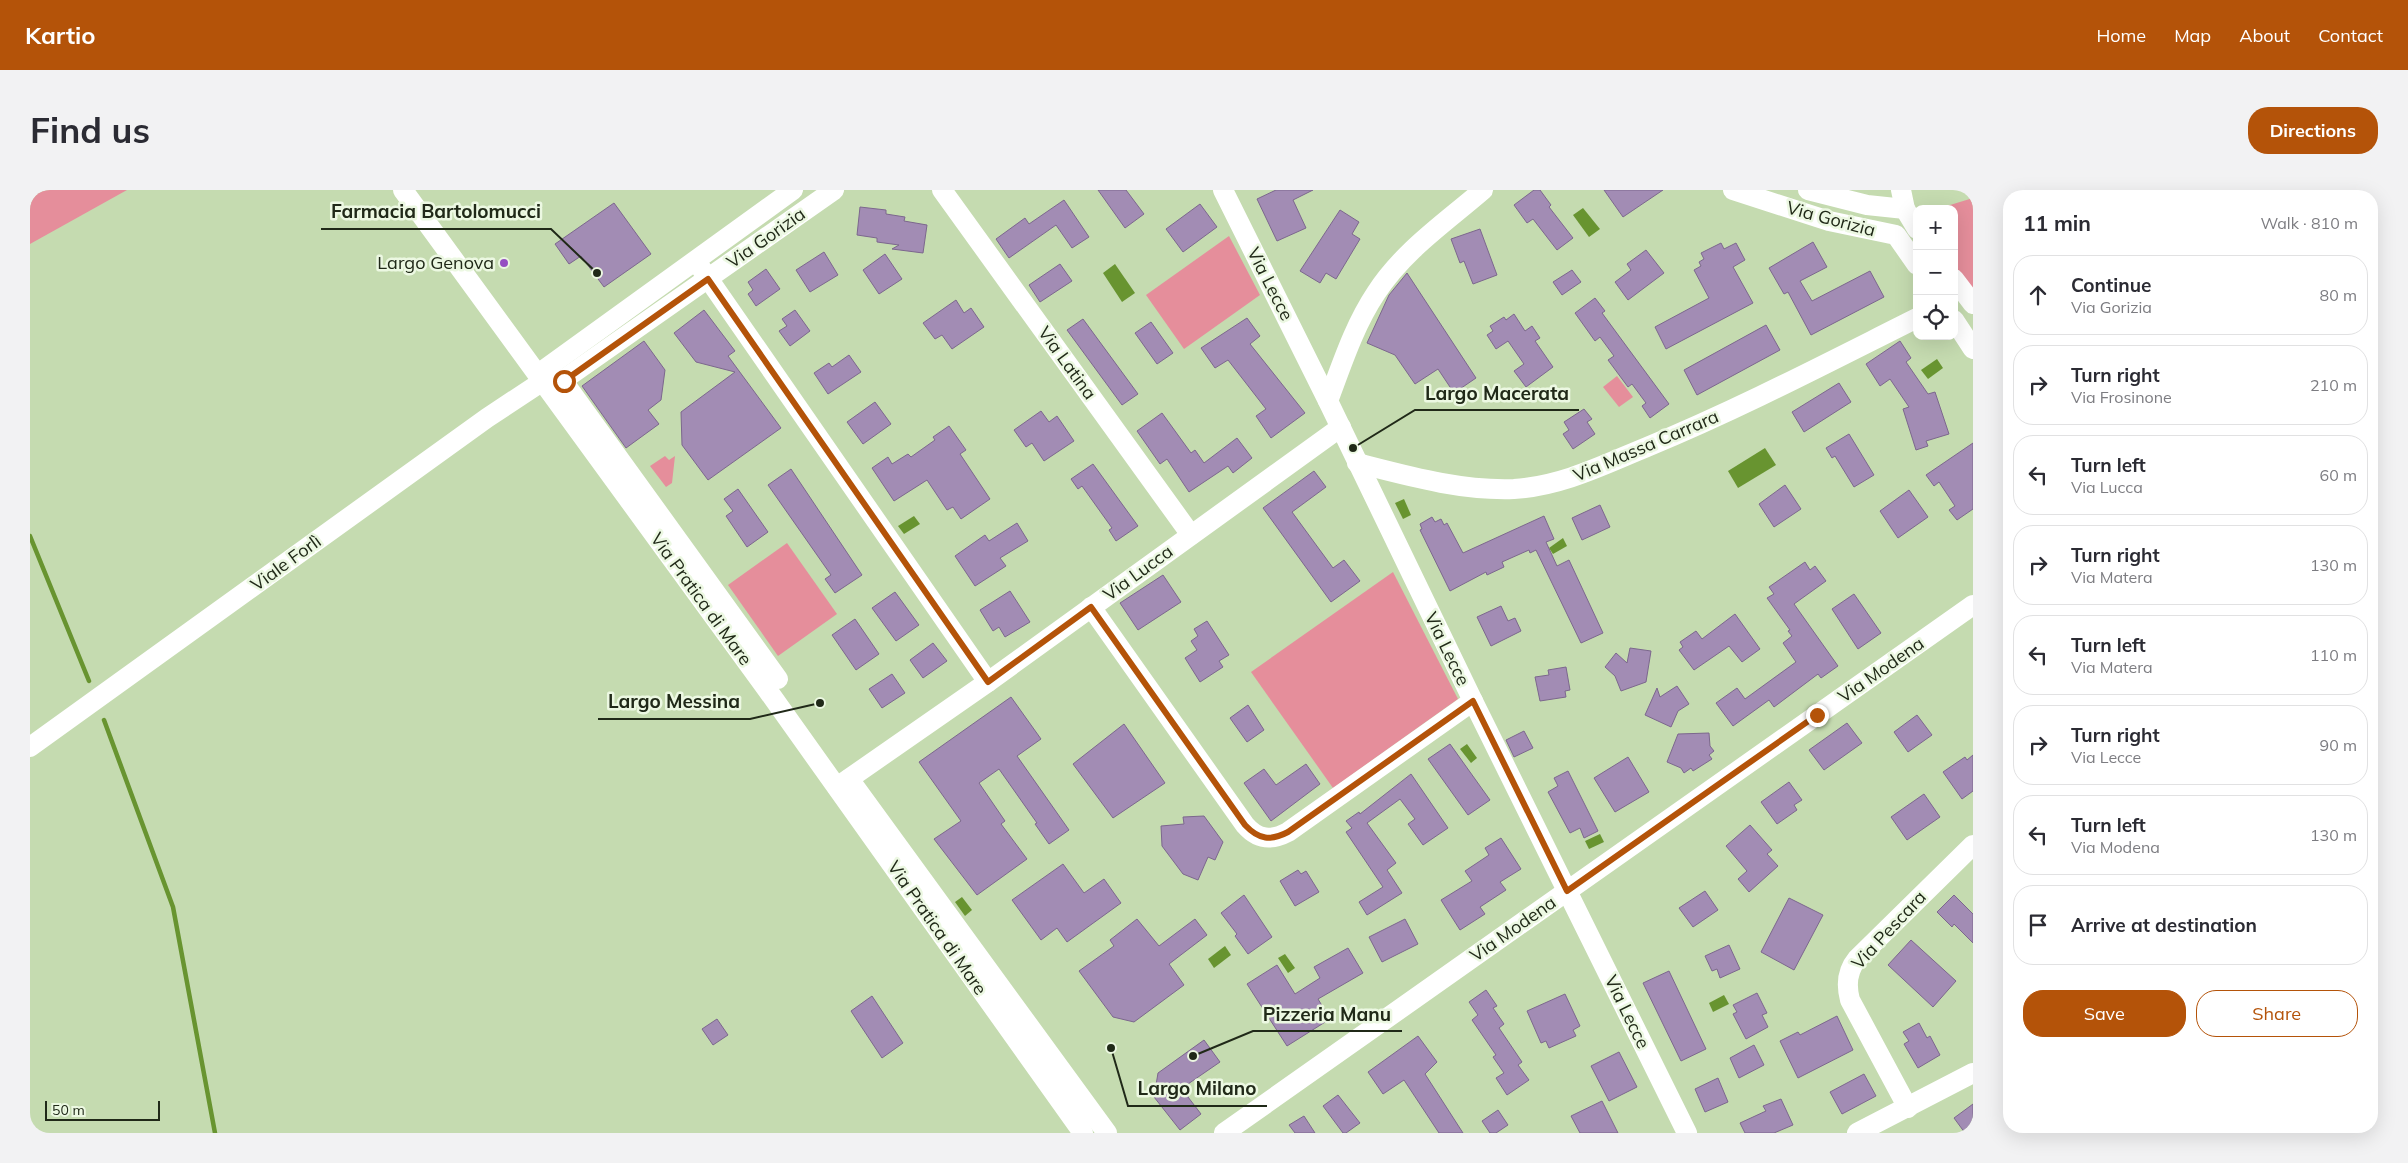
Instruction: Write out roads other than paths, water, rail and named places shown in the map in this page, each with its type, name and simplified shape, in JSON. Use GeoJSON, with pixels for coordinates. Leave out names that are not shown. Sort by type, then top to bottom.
{"type":"FeatureCollection","features":[{"type":"Feature","properties":{"kind":"street","name":"Via Pratica di Mare"},"geometry":{"type":"LineString","coordinates":[[403,190],[548,381],[843,783],[1083,1133]]}},
{"type":"Feature","properties":{"kind":"street","name":"Via Gorizia"},"geometry":{"type":"LineString","coordinates":[[548,381],[696,261],[793,190]]}},
{"type":"Feature","properties":{"kind":"street","name":"Via Gorizia"},"geometry":{"type":"LineString","coordinates":[[548,381],[708,279],[834,190]]}},
{"type":"Feature","properties":{"kind":"street","name":"Via Latina"},"geometry":{"type":"LineString","coordinates":[[942,190],[1192,535]]}},
{"type":"Feature","properties":{"kind":"street","name":"Via Lecce"},"geometry":{"type":"LineString","coordinates":[[1223,190],[1687,1133]]}},
{"type":"Feature","properties":{"kind":"street"},"geometry":{"type":"LineString","coordinates":[[1328,401],[1353,337],[1367,308],[1384,281],[1418,245],[1483,190]]}},
{"type":"Feature","properties":{"kind":"street","name":"Via Gorizia"},"geometry":{"type":"LineString","coordinates":[[1733,190],[1829,221],[1896,235],[1913,259]]}},
{"type":"Feature","properties":{"kind":"street","name":"Via Gorizia"},"geometry":{"type":"LineString","coordinates":[[1808,190],[1840,200],[1904,200],[1913,220]]}},
{"type":"Feature","properties":{"kind":"street"},"geometry":{"type":"LineString","coordinates":[[1882,199],[1896,235]]}},
{"type":"Feature","properties":{"kind":"street"},"geometry":{"type":"LineString","coordinates":[[696,261],[988,682]]}},
{"type":"Feature","properties":{"kind":"street","name":"Via Massa Carrara"},"geometry":{"type":"LineString","coordinates":[[1357,463],[1424,480],[1480,488],[1516,489],[1559,482],[1717,417],[1913,320]]}},
{"type":"Feature","properties":{"kind":"street"},"geometry":{"type":"LineString","coordinates":[[1958,326],[1973,349]]}},
{"type":"Feature","properties":{"kind":"street"},"geometry":{"type":"LineString","coordinates":[[548,381],[778,679]]}},
{"type":"Feature","properties":{"kind":"street","name":"Viale Forlì"},"geometry":{"type":"LineString","coordinates":[[30,747],[487,418],[548,381]]}},
{"type":"Feature","properties":{"kind":"street","name":"Via Lucca"},"geometry":{"type":"LineString","coordinates":[[843,783],[988,682],[1341,427]]}},
{"type":"Feature","properties":{"kind":"street","name":"Via Modena"},"geometry":{"type":"LineString","coordinates":[[1224,1133],[1973,605]]}},
{"type":"Feature","properties":{"kind":"street"},"geometry":{"type":"LineString","coordinates":[[1091,607],[1245,825],[1254,834],[1265,839],[1278,837],[1288,832],[1473,701]]}},
{"type":"Feature","properties":{"kind":"street"},"geometry":{"type":"LineString","coordinates":[[843,783],[1107,1133]]}},
{"type":"Feature","properties":{"kind":"street","name":"Via Pescara"},"geometry":{"type":"LineString","coordinates":[[1908,1108],[1850,1000],[1847,983],[1849,972],[1857,958],[1973,845]]}},
{"type":"Feature","properties":{"kind":"street"},"geometry":{"type":"LineString","coordinates":[[1857,1133],[1973,1073]]}},
{"type":"Feature","properties":{"kind":"waterway"},"geometry":{"type":"LineString","coordinates":[[30,536],[89,681]]}},
{"type":"Feature","properties":{"kind":"waterway"},"geometry":{"type":"LineString","coordinates":[[104,720],[173,907],[215,1133]]}},
{"type":"Feature","properties":{"kind":"place","name":"Largo Genova"},"geometry":{"type":"Point","coordinates":[504,263]}},
{"type":"Feature","properties":{"kind":"place","name":"Farmacia Bartolomucci"},"geometry":{"type":"Point","coordinates":[597,273]}},
{"type":"Feature","properties":{"kind":"place","name":"Largo Macerata"},"geometry":{"type":"Point","coordinates":[1353,448]}},
{"type":"Feature","properties":{"kind":"place","name":"Largo Messina"},"geometry":{"type":"Point","coordinates":[820,703]}},
{"type":"Feature","properties":{"kind":"place","name":"Largo Milano"},"geometry":{"type":"Point","coordinates":[1111,1048]}},
{"type":"Feature","properties":{"kind":"place","name":"Pizzeria Manu"},"geometry":{"type":"Point","coordinates":[1193,1056]}}]}
